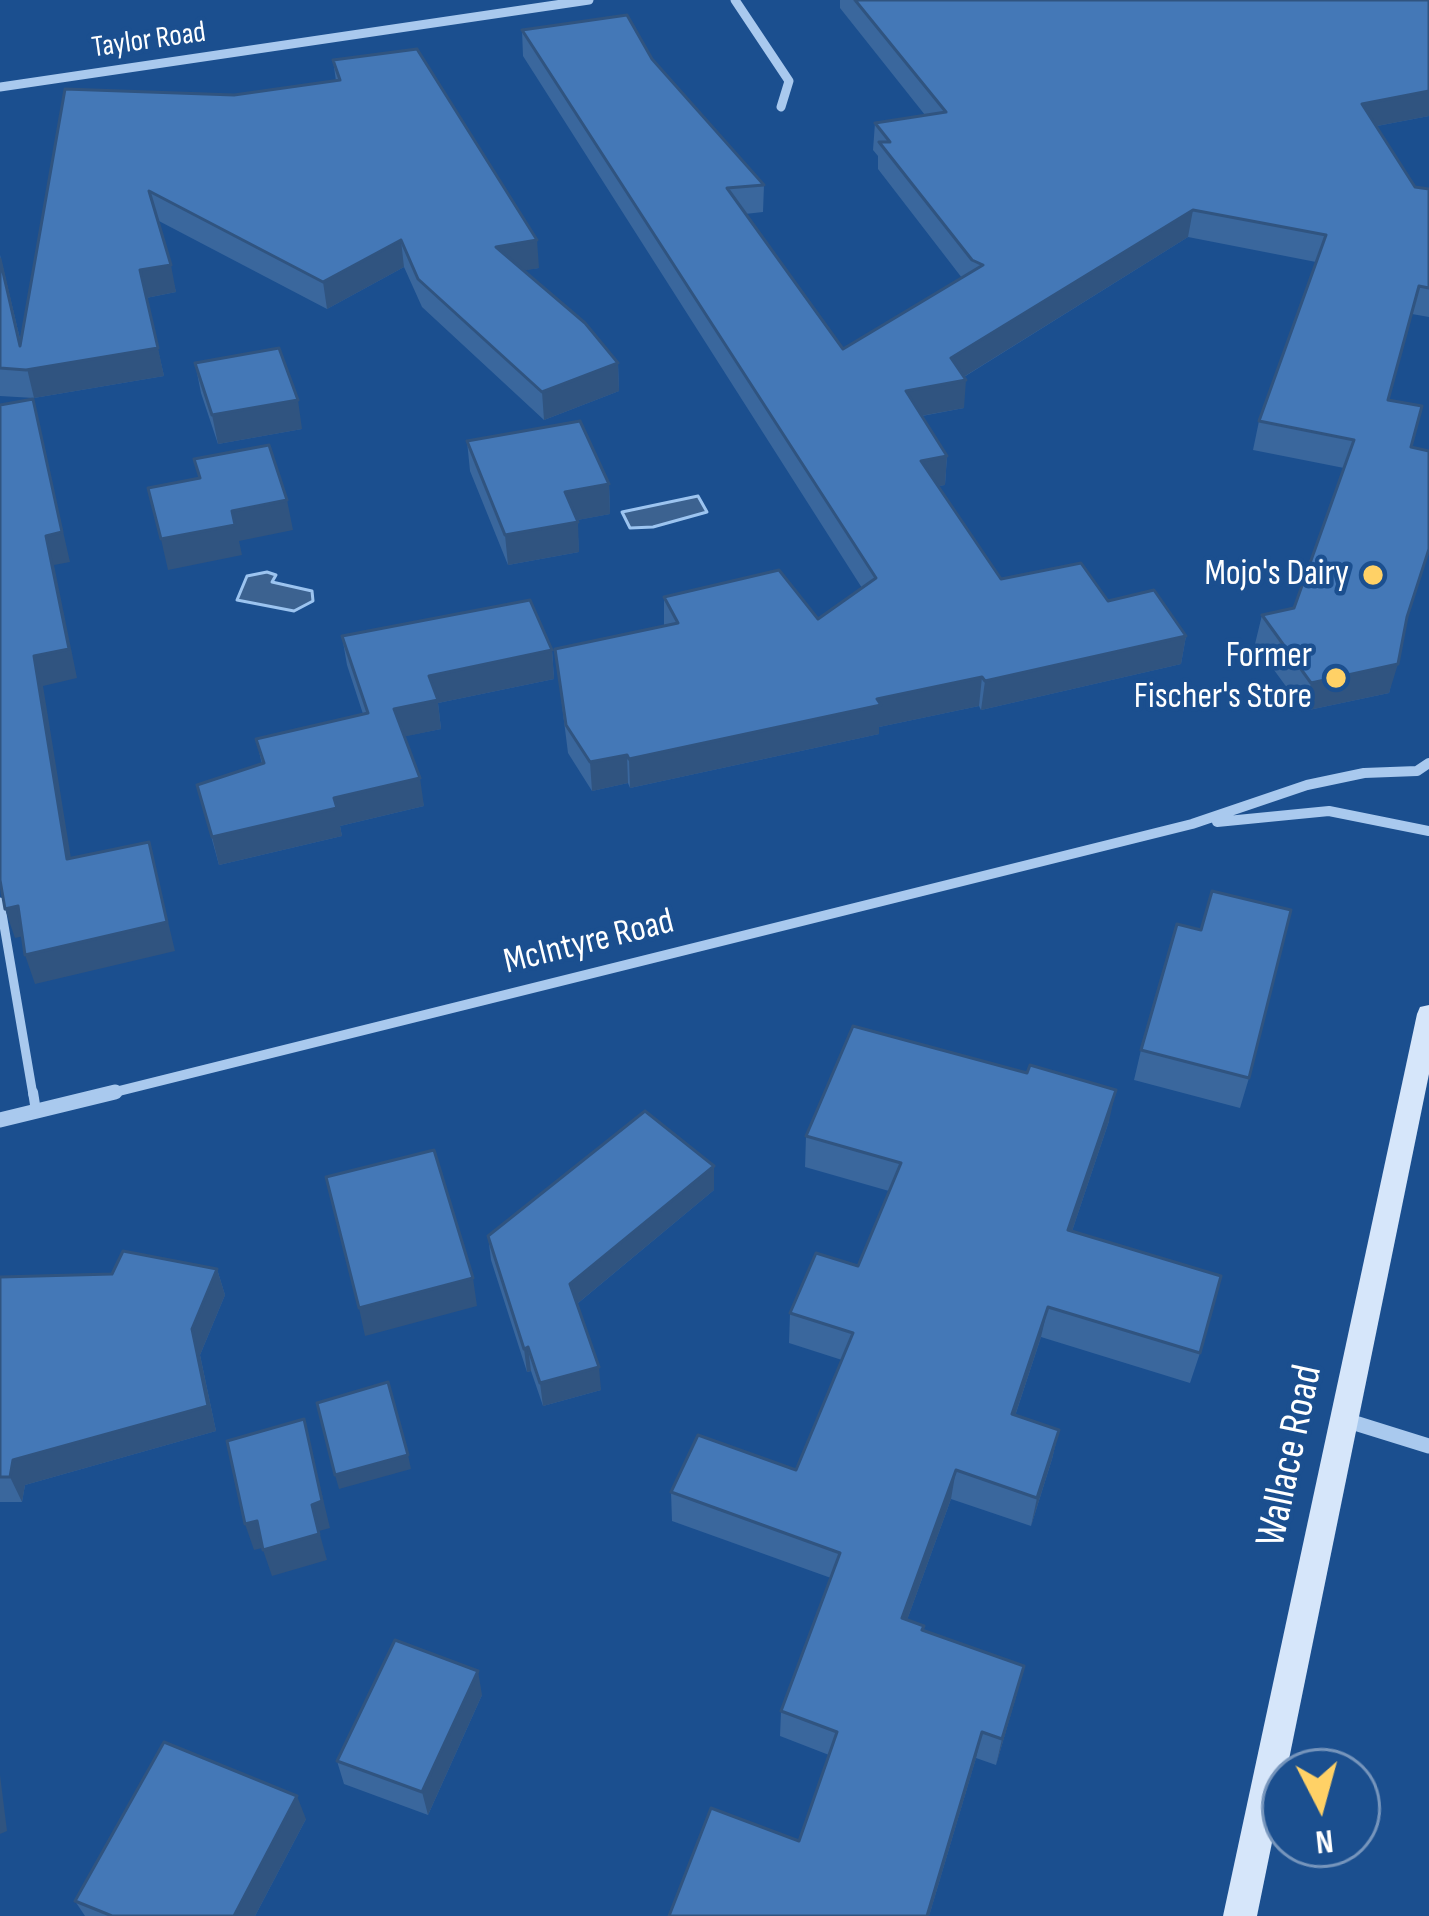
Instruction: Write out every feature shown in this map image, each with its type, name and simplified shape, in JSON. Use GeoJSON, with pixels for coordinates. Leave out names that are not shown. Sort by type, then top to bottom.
{"type":"FeatureCollection","features":[{"type":"Feature","properties":{"kind":"street","name":"Taylor Road"},"geometry":{"type":"LineString","coordinates":[[0,87],[527,5],[590,0]]}},
{"type":"Feature","properties":{"kind":"street"},"geometry":{"type":"LineString","coordinates":[[735,0],[788,81],[781,107]]}},
{"type":"Feature","properties":{"kind":"street","name":"McIntyre Road"},"geometry":{"type":"LineString","coordinates":[[0,1120],[1192,824],[1307,785],[1364,773],[1417,770],[1429,763]]}},
{"type":"Feature","properties":{"kind":"street","name":"McIntyre Road"},"geometry":{"type":"LineString","coordinates":[[1192,824],[1329,812],[1387,819],[1429,831]]}},
{"type":"Feature","properties":{"kind":"street","name":"Wallace Road"},"geometry":{"type":"LineString","coordinates":[[1240,1916],[1429,1014]]}},
{"type":"Feature","properties":{"kind":"street"},"geometry":{"type":"LineString","coordinates":[[1341,1419],[1429,1446]]}},
{"type":"Feature","properties":{"kind":"lane"},"geometry":{"type":"LineString","coordinates":[[0,902],[36,1111]]}},
{"type":"Feature","properties":{"kind":"water"},"geometry":{"type":"Polygon","coordinates":[[[698,496],[707,512],[653,527],[630,528],[622,512],[698,496]]]}},
{"type":"Feature","properties":{"kind":"water"},"geometry":{"type":"Polygon","coordinates":[[[276,575],[272,582],[312,591],[313,601],[294,611],[237,600],[247,576],[276,575]]]}},
{"type":"Feature","properties":{"kind":"building"},"geometry":{"type":"Polygon","coordinates":[[[855,0],[1429,0],[1429,91],[1362,104],[1415,187],[1429,189],[1429,288],[1419,286],[1388,400],[1422,406],[1411,447],[1429,451],[1429,549],[1398,664],[1311,683],[1262,615],[1294,608],[1354,440],[1259,421],[1326,235],[1193,210],[951,358],[966,380],[906,391],[947,456],[921,461],[1001,579],[1081,563],[1108,601],[1154,590],[1186,636],[985,681],[982,677],[877,699],[881,705],[629,759],[627,755],[590,762],[566,725],[555,649],[678,623],[664,597],[779,570],[818,619],[876,578],[522,30],[627,15],[652,59],[764,185],[727,188],[843,349],[983,265],[972,260],[879,142],[890,142],[875,123],[946,112],[855,0]]]}},
{"type":"Feature","properties":{"kind":"building"},"geometry":{"type":"Polygon","coordinates":[[[417,49],[537,240],[496,247],[585,323],[618,363],[542,392],[418,279],[401,240],[323,282],[149,191],[171,265],[140,270],[158,348],[26,370],[0,368],[0,259],[20,346],[65,89],[234,95],[340,80],[333,60],[417,49]]]}},
{"type":"Feature","properties":{"kind":"building"},"geometry":{"type":"Polygon","coordinates":[[[279,348],[298,400],[212,415],[195,363],[279,348]]]}},
{"type":"Feature","properties":{"kind":"building"},"geometry":{"type":"Polygon","coordinates":[[[33,399],[62,532],[46,536],[69,649],[34,656],[67,859],[149,842],[167,922],[25,955],[18,906],[5,909],[0,880],[0,405],[33,399]]]}},
{"type":"Feature","properties":{"kind":"building"},"geometry":{"type":"Polygon","coordinates":[[[580,421],[609,484],[565,492],[578,522],[505,535],[467,441],[580,421]]]}},
{"type":"Feature","properties":{"kind":"building"},"geometry":{"type":"Polygon","coordinates":[[[269,445],[287,500],[232,511],[235,525],[161,539],[148,488],[200,478],[194,459],[269,445]]]}},
{"type":"Feature","properties":{"kind":"building"},"geometry":{"type":"Polygon","coordinates":[[[530,600],[552,650],[429,676],[438,700],[394,709],[420,778],[334,798],[337,808],[212,837],[197,785],[264,763],[256,739],[368,713],[342,636],[530,600]]]}},
{"type":"Feature","properties":{"kind":"building"},"geometry":{"type":"Polygon","coordinates":[[[1212,891],[1291,910],[1249,1078],[1141,1050],[1177,924],[1201,930],[1212,891]]]}},
{"type":"Feature","properties":{"kind":"building"},"geometry":{"type":"Polygon","coordinates":[[[853,1026],[1027,1073],[1030,1065],[1116,1090],[1068,1230],[1221,1276],[1200,1353],[1048,1307],[1012,1414],[1059,1430],[1037,1498],[956,1470],[902,1618],[924,1626],[922,1630],[1024,1666],[1002,1739],[982,1732],[927,1916],[669,1916],[711,1808],[799,1841],[837,1732],[781,1711],[840,1553],[671,1492],[698,1435],[796,1470],[853,1333],[790,1313],[816,1253],[858,1266],[901,1163],[806,1136],[853,1026]]]}},
{"type":"Feature","properties":{"kind":"building"},"geometry":{"type":"Polygon","coordinates":[[[645,1111],[714,1166],[570,1284],[599,1367],[540,1383],[528,1347],[524,1349],[488,1236],[645,1111]]]}},
{"type":"Feature","properties":{"kind":"building"},"geometry":{"type":"Polygon","coordinates":[[[434,1150],[473,1278],[359,1308],[326,1177],[434,1150]]]}},
{"type":"Feature","properties":{"kind":"building"},"geometry":{"type":"Polygon","coordinates":[[[123,1251],[217,1269],[192,1329],[208,1406],[13,1460],[10,1477],[0,1477],[0,1277],[112,1274],[123,1251]]]}},
{"type":"Feature","properties":{"kind":"building"},"geometry":{"type":"Polygon","coordinates":[[[388,1382],[408,1455],[335,1475],[317,1403],[388,1382]]]}},
{"type":"Feature","properties":{"kind":"building"},"geometry":{"type":"Polygon","coordinates":[[[304,1419],[322,1501],[312,1505],[319,1534],[263,1550],[257,1521],[245,1524],[227,1441],[304,1419]]]}},
{"type":"Feature","properties":{"kind":"building"},"geometry":{"type":"Polygon","coordinates":[[[395,1640],[478,1671],[422,1792],[337,1761],[395,1640]]]}},
{"type":"Feature","properties":{"kind":"building"},"geometry":{"type":"Polygon","coordinates":[[[164,1742],[297,1796],[234,1916],[112,1916],[75,1901],[164,1742]]]}},
{"type":"Feature","properties":{"kind":"place","name":"Mojo's Dairy"},"geometry":{"type":"Point","coordinates":[1373,575]}},
{"type":"Feature","properties":{"kind":"place","name":"Former Fischer's Store"},"geometry":{"type":"Point","coordinates":[1336,678]}}]}
